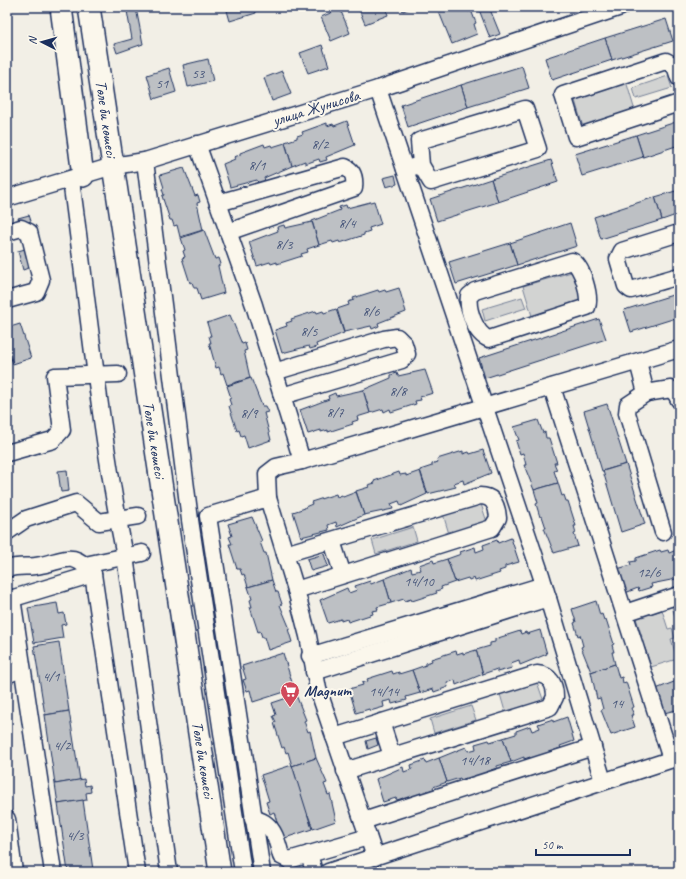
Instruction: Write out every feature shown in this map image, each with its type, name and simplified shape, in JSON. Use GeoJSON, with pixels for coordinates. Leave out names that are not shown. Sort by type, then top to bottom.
{"type":"FeatureCollection","features":[{"type":"Feature","properties":{"kind":"main road","name":"Төле би көшесі"},"geometry":{"type":"LineString","coordinates":[[61,7],[77,178]]}},
{"type":"Feature","properties":{"kind":"main road","name":"Төле би көшесі"},"geometry":{"type":"LineString","coordinates":[[89,7],[220,872]]}},
{"type":"Feature","properties":{"kind":"street","name":"улица Жунисова"},"geometry":{"type":"LineString","coordinates":[[7,198],[77,178],[112,166],[145,161],[378,89],[621,7]]}},
{"type":"Feature","properties":{"kind":"street"},"geometry":{"type":"LineString","coordinates":[[679,78],[675,66],[666,61],[563,95],[576,137],[679,103]]}},
{"type":"Feature","properties":{"kind":"street"},"geometry":{"type":"LineString","coordinates":[[378,89],[546,591],[603,780]]}},
{"type":"Feature","properties":{"kind":"street"},"geometry":{"type":"LineString","coordinates":[[526,109],[538,149],[431,182],[421,165],[419,141],[526,109]]}},
{"type":"Feature","properties":{"kind":"street"},"geometry":{"type":"LineString","coordinates":[[197,144],[228,232],[302,461]]}},
{"type":"Feature","properties":{"kind":"street"},"geometry":{"type":"LineString","coordinates":[[145,161],[190,520],[243,872]]}},
{"type":"Feature","properties":{"kind":"street"},"geometry":{"type":"LineString","coordinates":[[406,169],[421,165]]}},
{"type":"Feature","properties":{"kind":"street"},"geometry":{"type":"LineString","coordinates":[[218,203],[345,167],[350,169],[354,177],[354,188],[228,232]]}},
{"type":"Feature","properties":{"kind":"street"},"geometry":{"type":"LineString","coordinates":[[77,178],[97,374],[118,519],[125,556],[168,872]]}},
{"type":"Feature","properties":{"kind":"street"},"geometry":{"type":"LineString","coordinates":[[7,232],[21,228],[29,232],[41,280],[36,292],[7,300]]}},
{"type":"Feature","properties":{"kind":"street"},"geometry":{"type":"LineString","coordinates":[[679,233],[622,251],[618,258],[626,286],[631,290],[679,276]]}},
{"type":"Feature","properties":{"kind":"street"},"geometry":{"type":"LineString","coordinates":[[572,261],[578,266],[589,299],[587,307],[489,339],[484,337],[479,332],[475,323],[468,302],[469,296],[475,291],[572,261]]}},
{"type":"Feature","properties":{"kind":"street"},"geometry":{"type":"LineString","coordinates":[[459,329],[475,323]]}},
{"type":"Feature","properties":{"kind":"street"},"geometry":{"type":"LineString","coordinates":[[274,372],[384,339],[397,337],[404,344],[407,354],[402,360],[282,396]]}},
{"type":"Feature","properties":{"kind":"street"},"geometry":{"type":"LineString","coordinates":[[375,857],[345,771],[314,672],[310,656],[308,636],[296,590],[268,498],[267,474],[276,467],[302,461],[486,408],[552,386],[679,349]]}},
{"type":"Feature","properties":{"kind":"street"},"geometry":{"type":"LineString","coordinates":[[638,362],[646,393]]}},
{"type":"Feature","properties":{"kind":"street"},"geometry":{"type":"LineString","coordinates":[[7,453],[53,440],[62,430],[54,376],[118,374]]}},
{"type":"Feature","properties":{"kind":"street"},"geometry":{"type":"LineString","coordinates":[[328,872],[603,780],[675,758],[624,613],[552,386]]}},
{"type":"Feature","properties":{"kind":"street"},"geometry":{"type":"LineString","coordinates":[[663,532],[627,408],[628,404],[646,393],[672,389],[679,400]]}},
{"type":"Feature","properties":{"kind":"street"},"geometry":{"type":"LineString","coordinates":[[285,554],[480,496],[490,498],[494,502],[498,518],[492,528],[296,590]]}},
{"type":"Feature","properties":{"kind":"street"},"geometry":{"type":"LineString","coordinates":[[190,520],[268,498]]}},
{"type":"Feature","properties":{"kind":"street"},"geometry":{"type":"LineString","coordinates":[[7,532],[26,519],[76,503],[99,522],[138,516]]}},
{"type":"Feature","properties":{"kind":"street"},"geometry":{"type":"LineString","coordinates":[[208,516],[262,872]]}},
{"type":"Feature","properties":{"kind":"street"},"geometry":{"type":"LineString","coordinates":[[332,541],[342,575]]}},
{"type":"Feature","properties":{"kind":"street"},"geometry":{"type":"LineString","coordinates":[[53,872],[22,668],[9,599],[125,556],[142,553]]}},
{"type":"Feature","properties":{"kind":"street"},"geometry":{"type":"LineString","coordinates":[[7,569],[17,565],[41,565],[64,558],[77,560],[89,570],[137,872]]}},
{"type":"Feature","properties":{"kind":"street"},"geometry":{"type":"LineString","coordinates":[[310,656],[546,591]]}},
{"type":"Feature","properties":{"kind":"street"},"geometry":{"type":"LineString","coordinates":[[314,672],[546,591]]}},
{"type":"Feature","properties":{"kind":"street"},"geometry":{"type":"LineString","coordinates":[[624,613],[679,595]]}},
{"type":"Feature","properties":{"kind":"street"},"geometry":{"type":"LineString","coordinates":[[7,674],[22,668]]}},
{"type":"Feature","properties":{"kind":"street"},"geometry":{"type":"LineString","coordinates":[[334,737],[537,674],[548,677],[552,681],[555,697],[550,707],[345,771]]}},
{"type":"Feature","properties":{"kind":"street"},"geometry":{"type":"LineString","coordinates":[[381,722],[392,756]]}},
{"type":"Feature","properties":{"kind":"street"},"geometry":{"type":"LineString","coordinates":[[363,821],[593,747]]}},
{"type":"Feature","properties":{"kind":"street"},"geometry":{"type":"LineString","coordinates":[[7,819],[14,872]]}},
{"type":"Feature","properties":{"kind":"street"},"geometry":{"type":"LineString","coordinates":[[253,819],[261,820],[268,824],[278,841],[281,856],[289,860],[368,837]]}},
{"type":"Feature","properties":{"kind":"street"},"geometry":{"type":"LineString","coordinates":[[309,854],[314,872]]}},
{"type":"Feature","properties":{"kind":"shaded area"},"geometry":{"type":"Polygon","coordinates":[[[668,76],[672,88],[636,99],[633,88],[668,76]]]}},
{"type":"Feature","properties":{"kind":"shaded area"},"geometry":{"type":"Polygon","coordinates":[[[626,81],[635,111],[583,127],[574,97],[626,81]]]}},
{"type":"Feature","properties":{"kind":"shaded area"},"geometry":{"type":"Polygon","coordinates":[[[575,271],[584,301],[532,316],[523,286],[575,271]]]}},
{"type":"Feature","properties":{"kind":"shaded area"},"geometry":{"type":"Polygon","coordinates":[[[522,297],[526,308],[485,321],[482,309],[522,297]]]}},
{"type":"Feature","properties":{"kind":"shaded area"},"geometry":{"type":"Polygon","coordinates":[[[480,501],[487,522],[449,534],[443,514],[480,501]]]}},
{"type":"Feature","properties":{"kind":"shaded area"},"geometry":{"type":"Polygon","coordinates":[[[413,527],[417,541],[376,554],[372,540],[413,527]]]}},
{"type":"Feature","properties":{"kind":"shaded area"},"geometry":{"type":"Polygon","coordinates":[[[679,605],[679,629],[672,607],[679,605]]]}},
{"type":"Feature","properties":{"kind":"shaded area"},"geometry":{"type":"Polygon","coordinates":[[[662,610],[668,629],[672,628],[675,638],[671,639],[677,659],[651,667],[645,648],[641,649],[638,639],[642,637],[636,618],[662,610]]]}},
{"type":"Feature","properties":{"kind":"shaded area"},"geometry":{"type":"Polygon","coordinates":[[[537,682],[544,702],[506,715],[500,694],[537,682]]]}},
{"type":"Feature","properties":{"kind":"shaded area"},"geometry":{"type":"Polygon","coordinates":[[[471,706],[476,720],[434,733],[430,719],[471,706]]]}},
{"type":"Feature","properties":{"kind":"building"},"geometry":{"type":"Polygon","coordinates":[[[150,7],[163,7],[150,10],[150,7]]]}},
{"type":"Feature","properties":{"kind":"building"},"geometry":{"type":"Polygon","coordinates":[[[226,7],[254,7],[256,13],[230,21],[226,7]]]}},
{"type":"Feature","properties":{"kind":"building"},"geometry":{"type":"Polygon","coordinates":[[[358,7],[385,7],[388,15],[365,24],[358,7]]]}},
{"type":"Feature","properties":{"kind":"building"},"geometry":{"type":"Polygon","coordinates":[[[401,7],[413,7],[403,11],[401,7]]]}},
{"type":"Feature","properties":{"kind":"building"},"geometry":{"type":"Polygon","coordinates":[[[441,7],[467,7],[468,12],[471,10],[476,23],[474,24],[477,34],[452,44],[439,12],[441,7]]]}},
{"type":"Feature","properties":{"kind":"building"},"geometry":{"type":"Polygon","coordinates":[[[478,7],[489,7],[500,34],[490,38],[478,7]]]}},
{"type":"Feature","properties":{"kind":"building"},"geometry":{"type":"Polygon","coordinates":[[[136,8],[143,44],[117,53],[114,44],[132,39],[127,11],[136,8]]]}},
{"type":"Feature","properties":{"kind":"building"},"geometry":{"type":"Polygon","coordinates":[[[340,9],[350,33],[331,41],[321,17],[340,9]]]}},
{"type":"Feature","properties":{"kind":"building"},"geometry":{"type":"Polygon","coordinates":[[[666,19],[673,41],[612,60],[605,38],[666,19]]]}},
{"type":"Feature","properties":{"kind":"building"},"geometry":{"type":"Polygon","coordinates":[[[605,38],[612,60],[552,80],[545,58],[605,38]]]}},
{"type":"Feature","properties":{"kind":"building"},"geometry":{"type":"Polygon","coordinates":[[[322,45],[329,66],[308,73],[300,53],[322,45]]]}},
{"type":"Feature","properties":{"kind":"building"},"geometry":{"type":"Polygon","coordinates":[[[208,59],[213,81],[188,87],[183,65],[208,59]]]}},
{"type":"Feature","properties":{"kind":"building"},"geometry":{"type":"Polygon","coordinates":[[[522,66],[529,88],[468,107],[461,85],[522,66]]]}},
{"type":"Feature","properties":{"kind":"building"},"geometry":{"type":"Polygon","coordinates":[[[169,68],[176,92],[154,99],[147,75],[169,68]]]}},
{"type":"Feature","properties":{"kind":"building"},"geometry":{"type":"Polygon","coordinates":[[[282,71],[291,94],[272,101],[264,78],[282,71]]]}},
{"type":"Feature","properties":{"kind":"building"},"geometry":{"type":"Polygon","coordinates":[[[461,85],[468,107],[408,127],[401,105],[461,85]]]}},
{"type":"Feature","properties":{"kind":"building"},"geometry":{"type":"Polygon","coordinates":[[[347,121],[355,145],[326,157],[327,160],[320,162],[319,159],[305,164],[305,161],[292,166],[285,142],[297,138],[297,136],[303,134],[302,132],[327,123],[327,126],[333,124],[334,126],[347,121]]]}},
{"type":"Feature","properties":{"kind":"building"},"geometry":{"type":"Polygon","coordinates":[[[679,121],[679,145],[643,157],[636,135],[679,121]]]}},
{"type":"Feature","properties":{"kind":"building"},"geometry":{"type":"Polygon","coordinates":[[[636,135],[643,157],[582,176],[575,154],[636,135]]]}},
{"type":"Feature","properties":{"kind":"building"},"geometry":{"type":"Polygon","coordinates":[[[285,143],[292,166],[264,178],[265,181],[258,183],[257,180],[230,187],[223,164],[235,159],[234,157],[240,155],[240,153],[264,144],[265,147],[271,145],[272,147],[285,143]]]}},
{"type":"Feature","properties":{"kind":"building"},"geometry":{"type":"Polygon","coordinates":[[[551,160],[558,182],[498,202],[491,179],[551,160]]]}},
{"type":"Feature","properties":{"kind":"building"},"geometry":{"type":"Polygon","coordinates":[[[184,168],[195,196],[198,195],[200,202],[197,203],[203,230],[180,237],[177,225],[174,226],[172,220],[170,220],[162,196],[164,195],[162,189],[164,188],[160,175],[184,168]]]}},
{"type":"Feature","properties":{"kind":"building"},"geometry":{"type":"Polygon","coordinates":[[[395,175],[397,184],[386,187],[383,178],[395,175]]]}},
{"type":"Feature","properties":{"kind":"building"},"geometry":{"type":"Polygon","coordinates":[[[491,179],[498,202],[437,221],[430,199],[491,179]]]}},
{"type":"Feature","properties":{"kind":"building"},"geometry":{"type":"Polygon","coordinates":[[[679,190],[679,214],[662,220],[655,197],[679,190]]]}},
{"type":"Feature","properties":{"kind":"building"},"geometry":{"type":"Polygon","coordinates":[[[655,197],[662,220],[601,239],[594,217],[655,197]]]}},
{"type":"Feature","properties":{"kind":"building"},"geometry":{"type":"Polygon","coordinates":[[[374,201],[381,224],[369,228],[370,231],[364,233],[364,235],[340,243],[339,241],[333,243],[332,241],[319,245],[312,221],[340,210],[339,207],[346,205],[347,208],[374,201]]]}},
{"type":"Feature","properties":{"kind":"building"},"geometry":{"type":"Polygon","coordinates":[[[29,215],[31,221],[20,224],[18,218],[29,215]]]}},
{"type":"Feature","properties":{"kind":"building"},"geometry":{"type":"Polygon","coordinates":[[[312,222],[319,245],[307,249],[308,252],[301,254],[302,256],[277,264],[277,262],[271,264],[270,262],[257,266],[249,242],[278,231],[277,227],[284,225],[285,228],[312,222]]]}},
{"type":"Feature","properties":{"kind":"building"},"geometry":{"type":"Polygon","coordinates":[[[570,223],[577,246],[517,265],[510,243],[570,223]]]}},
{"type":"Feature","properties":{"kind":"building"},"geometry":{"type":"Polygon","coordinates":[[[204,230],[215,259],[219,258],[221,264],[218,266],[224,293],[201,300],[197,288],[194,288],[192,282],[190,283],[182,258],[185,257],[183,251],[185,250],[181,238],[204,230]]]}},
{"type":"Feature","properties":{"kind":"building"},"geometry":{"type":"Polygon","coordinates":[[[510,243],[517,265],[456,284],[449,262],[510,243]]]}},
{"type":"Feature","properties":{"kind":"building"},"geometry":{"type":"Polygon","coordinates":[[[25,249],[31,267],[23,270],[18,251],[25,249]]]}},
{"type":"Feature","properties":{"kind":"building"},"geometry":{"type":"Polygon","coordinates":[[[399,288],[406,312],[378,323],[379,326],[372,329],[371,326],[344,332],[337,309],[349,305],[348,302],[354,300],[353,298],[378,290],[379,292],[385,290],[386,292],[399,288]]]}},
{"type":"Feature","properties":{"kind":"building"},"geometry":{"type":"Polygon","coordinates":[[[679,293],[679,317],[631,332],[624,310],[679,293]]]}},
{"type":"Feature","properties":{"kind":"building"},"geometry":{"type":"Polygon","coordinates":[[[336,309],[344,333],[316,344],[317,347],[310,349],[309,346],[282,353],[275,330],[287,326],[286,323],[292,321],[291,319],[316,311],[317,313],[323,311],[324,313],[336,309]]]}},
{"type":"Feature","properties":{"kind":"building"},"geometry":{"type":"Polygon","coordinates":[[[230,315],[242,344],[245,343],[247,350],[244,351],[250,378],[227,385],[223,373],[221,374],[219,367],[216,368],[209,343],[211,343],[209,336],[211,336],[207,323],[230,315]]]}},
{"type":"Feature","properties":{"kind":"building"},"geometry":{"type":"Polygon","coordinates":[[[599,319],[606,339],[485,378],[479,358],[599,319]]]}},
{"type":"Feature","properties":{"kind":"building"},"geometry":{"type":"Polygon","coordinates":[[[20,324],[31,358],[13,364],[7,346],[7,328],[20,324]]]}},
{"type":"Feature","properties":{"kind":"building"},"geometry":{"type":"Polygon","coordinates":[[[425,370],[433,393],[420,397],[421,400],[415,401],[416,404],[391,412],[390,409],[384,412],[383,409],[370,413],[363,390],[391,378],[391,375],[397,373],[398,376],[425,370]]]}},
{"type":"Feature","properties":{"kind":"building"},"geometry":{"type":"Polygon","coordinates":[[[251,378],[262,406],[265,406],[268,412],[264,413],[271,440],[248,448],[244,435],[241,436],[239,430],[237,431],[229,406],[231,405],[229,399],[231,398],[227,386],[251,378]]]}},
{"type":"Feature","properties":{"kind":"building"},"geometry":{"type":"Polygon","coordinates":[[[363,390],[370,413],[357,417],[358,420],[352,422],[353,424],[328,432],[328,430],[321,432],[321,430],[308,434],[300,410],[329,399],[328,396],[335,393],[336,396],[363,390]]]}},
{"type":"Feature","properties":{"kind":"building"},"geometry":{"type":"Polygon","coordinates":[[[607,404],[626,464],[602,471],[584,411],[607,404]]]}},
{"type":"Feature","properties":{"kind":"building"},"geometry":{"type":"Polygon","coordinates":[[[538,420],[543,433],[545,432],[546,438],[549,438],[557,463],[554,463],[557,470],[554,471],[558,483],[534,490],[524,465],[526,465],[523,453],[520,454],[516,441],[519,440],[514,427],[538,420]]]}},
{"type":"Feature","properties":{"kind":"building"},"geometry":{"type":"Polygon","coordinates":[[[483,450],[491,473],[464,484],[463,480],[454,483],[456,487],[428,494],[420,470],[432,466],[432,464],[438,462],[437,459],[463,451],[463,454],[469,452],[470,454],[483,450]]]}},
{"type":"Feature","properties":{"kind":"building"},"geometry":{"type":"Polygon","coordinates":[[[626,464],[645,524],[621,532],[603,471],[626,464]]]}},
{"type":"Feature","properties":{"kind":"building"},"geometry":{"type":"Polygon","coordinates":[[[67,470],[69,491],[61,492],[58,471],[67,470]]]}},
{"type":"Feature","properties":{"kind":"building"},"geometry":{"type":"Polygon","coordinates":[[[420,471],[427,494],[401,506],[399,501],[391,504],[393,509],[364,515],[356,491],[369,487],[368,485],[375,483],[374,481],[399,472],[400,475],[406,474],[406,476],[420,471]]]}},
{"type":"Feature","properties":{"kind":"building"},"geometry":{"type":"Polygon","coordinates":[[[558,483],[562,496],[564,495],[566,501],[568,501],[576,526],[574,526],[576,533],[574,534],[578,546],[554,553],[544,528],[546,528],[542,516],[540,517],[534,490],[558,483]]]}},
{"type":"Feature","properties":{"kind":"building"},"geometry":{"type":"Polygon","coordinates":[[[356,492],[364,515],[337,527],[336,522],[328,525],[329,530],[301,537],[293,512],[305,508],[312,504],[311,502],[336,494],[337,497],[342,495],[343,497],[356,492]]]}},
{"type":"Feature","properties":{"kind":"building"},"geometry":{"type":"Polygon","coordinates":[[[252,517],[262,541],[260,542],[264,553],[266,553],[272,580],[248,587],[244,574],[242,575],[240,569],[237,569],[229,544],[232,544],[229,537],[232,536],[228,524],[252,517]]]}},
{"type":"Feature","properties":{"kind":"building"},"geometry":{"type":"Polygon","coordinates":[[[511,538],[519,562],[505,566],[505,569],[499,571],[500,573],[475,581],[474,578],[469,580],[468,578],[455,582],[447,559],[461,554],[460,552],[475,547],[476,552],[484,549],[483,545],[497,540],[498,543],[511,538]]]}},
{"type":"Feature","properties":{"kind":"building"},"geometry":{"type":"Polygon","coordinates":[[[679,549],[679,576],[676,577],[676,579],[651,584],[652,587],[639,591],[638,588],[625,593],[617,569],[631,565],[630,562],[636,561],[636,558],[660,550],[661,552],[668,550],[669,553],[679,549]]]}},
{"type":"Feature","properties":{"kind":"building"},"geometry":{"type":"Polygon","coordinates":[[[324,554],[328,566],[311,571],[307,559],[324,554]]]}},
{"type":"Feature","properties":{"kind":"building"},"geometry":{"type":"Polygon","coordinates":[[[447,559],[455,582],[441,587],[442,589],[436,591],[437,593],[412,601],[411,599],[405,601],[404,599],[391,603],[384,579],[411,568],[412,572],[421,570],[419,565],[433,560],[434,563],[447,559]]]}},
{"type":"Feature","properties":{"kind":"building"},"geometry":{"type":"Polygon","coordinates":[[[384,579],[391,603],[377,607],[378,610],[372,611],[373,614],[348,622],[347,619],[341,621],[341,619],[328,623],[320,600],[347,588],[349,593],[357,590],[355,586],[370,581],[371,584],[384,579]]]}},
{"type":"Feature","properties":{"kind":"building"},"geometry":{"type":"Polygon","coordinates":[[[272,580],[282,604],[280,605],[290,629],[288,629],[292,642],[268,650],[264,637],[262,637],[260,631],[258,632],[250,607],[252,607],[250,600],[252,599],[248,587],[272,580]]]}},
{"type":"Feature","properties":{"kind":"building"},"geometry":{"type":"Polygon","coordinates":[[[596,601],[600,615],[602,614],[604,620],[606,619],[614,644],[612,645],[614,652],[612,652],[615,664],[591,672],[581,647],[583,646],[580,635],[578,636],[574,623],[576,622],[572,609],[596,601]]]}},
{"type":"Feature","properties":{"kind":"building"},"geometry":{"type":"Polygon","coordinates":[[[57,603],[59,614],[64,613],[66,624],[61,625],[63,638],[34,643],[28,608],[57,603]]]}},
{"type":"Feature","properties":{"kind":"building"},"geometry":{"type":"Polygon","coordinates":[[[540,630],[547,654],[520,665],[519,660],[511,663],[512,668],[497,672],[497,669],[483,674],[476,650],[490,646],[490,643],[495,642],[495,639],[520,631],[521,634],[526,632],[527,634],[540,630]]]}},
{"type":"Feature","properties":{"kind":"building"},"geometry":{"type":"Polygon","coordinates":[[[59,642],[69,711],[45,715],[34,646],[59,642]]]}},
{"type":"Feature","properties":{"kind":"building"},"geometry":{"type":"Polygon","coordinates":[[[476,650],[483,674],[456,685],[455,680],[447,683],[448,687],[434,692],[433,689],[420,693],[412,670],[426,665],[426,663],[432,661],[431,659],[456,651],[457,654],[463,652],[463,654],[476,650]]]}},
{"type":"Feature","properties":{"kind":"building"},"geometry":{"type":"Polygon","coordinates":[[[283,653],[294,689],[253,702],[250,690],[247,691],[243,680],[246,679],[242,666],[283,653]]]}},
{"type":"Feature","properties":{"kind":"building"},"geometry":{"type":"Polygon","coordinates":[[[615,664],[619,678],[622,677],[623,683],[626,682],[634,707],[631,708],[634,715],[631,715],[635,727],[611,735],[601,710],[603,709],[600,698],[597,699],[591,672],[615,664]]]}},
{"type":"Feature","properties":{"kind":"building"},"geometry":{"type":"Polygon","coordinates":[[[412,670],[420,693],[406,697],[407,700],[392,704],[391,700],[383,702],[384,707],[356,713],[349,689],[363,685],[362,683],[368,681],[367,679],[392,671],[393,674],[399,672],[399,674],[412,670]]]}},
{"type":"Feature","properties":{"kind":"building"},"geometry":{"type":"Polygon","coordinates":[[[679,680],[679,711],[676,712],[676,710],[664,713],[656,689],[679,680]]]}},
{"type":"Feature","properties":{"kind":"building"},"geometry":{"type":"Polygon","coordinates":[[[296,695],[306,720],[304,721],[308,732],[310,731],[316,758],[292,766],[288,752],[286,753],[284,747],[282,748],[274,723],[276,722],[273,716],[276,715],[272,703],[296,695]]]}},
{"type":"Feature","properties":{"kind":"building"},"geometry":{"type":"Polygon","coordinates":[[[69,711],[80,780],[55,784],[45,715],[69,711]]]}},
{"type":"Feature","properties":{"kind":"building"},"geometry":{"type":"Polygon","coordinates":[[[567,717],[574,741],[560,746],[561,748],[555,750],[556,752],[531,760],[530,757],[524,759],[524,757],[511,762],[503,738],[516,734],[516,731],[530,726],[532,731],[540,728],[538,724],[553,719],[553,722],[567,717]]]}},
{"type":"Feature","properties":{"kind":"building"},"geometry":{"type":"Polygon","coordinates":[[[376,738],[378,745],[368,749],[366,741],[376,738]]]}},
{"type":"Feature","properties":{"kind":"building"},"geometry":{"type":"Polygon","coordinates":[[[503,738],[511,762],[497,766],[497,768],[491,770],[492,772],[467,781],[466,778],[461,780],[460,778],[447,782],[439,758],[466,747],[468,751],[476,749],[475,744],[503,738]]]}},
{"type":"Feature","properties":{"kind":"building"},"geometry":{"type":"Polygon","coordinates":[[[316,758],[327,783],[324,784],[328,795],[330,794],[336,821],[313,829],[308,815],[306,816],[304,810],[302,811],[294,786],[296,785],[294,778],[296,778],[292,766],[316,758]]]}},
{"type":"Feature","properties":{"kind":"building"},"geometry":{"type":"Polygon","coordinates":[[[439,758],[447,782],[433,787],[434,789],[428,791],[428,793],[404,801],[403,798],[397,800],[396,798],[383,802],[376,779],[403,767],[404,772],[412,769],[411,765],[425,760],[426,763],[439,758]]]}},
{"type":"Feature","properties":{"kind":"building"},"geometry":{"type":"Polygon","coordinates":[[[292,765],[312,829],[282,839],[274,812],[270,814],[266,802],[269,801],[261,775],[292,765]]]}},
{"type":"Feature","properties":{"kind":"building"},"geometry":{"type":"Polygon","coordinates":[[[84,779],[85,786],[90,785],[91,792],[86,793],[87,800],[58,804],[55,784],[84,779]]]}},
{"type":"Feature","properties":{"kind":"building"},"geometry":{"type":"Polygon","coordinates":[[[83,800],[93,870],[68,872],[58,804],[83,800]]]}},
{"type":"Feature","properties":{"kind":"place","name":"Magnum"},"geometry":{"type":"Point","coordinates":[290,708]}}]}
